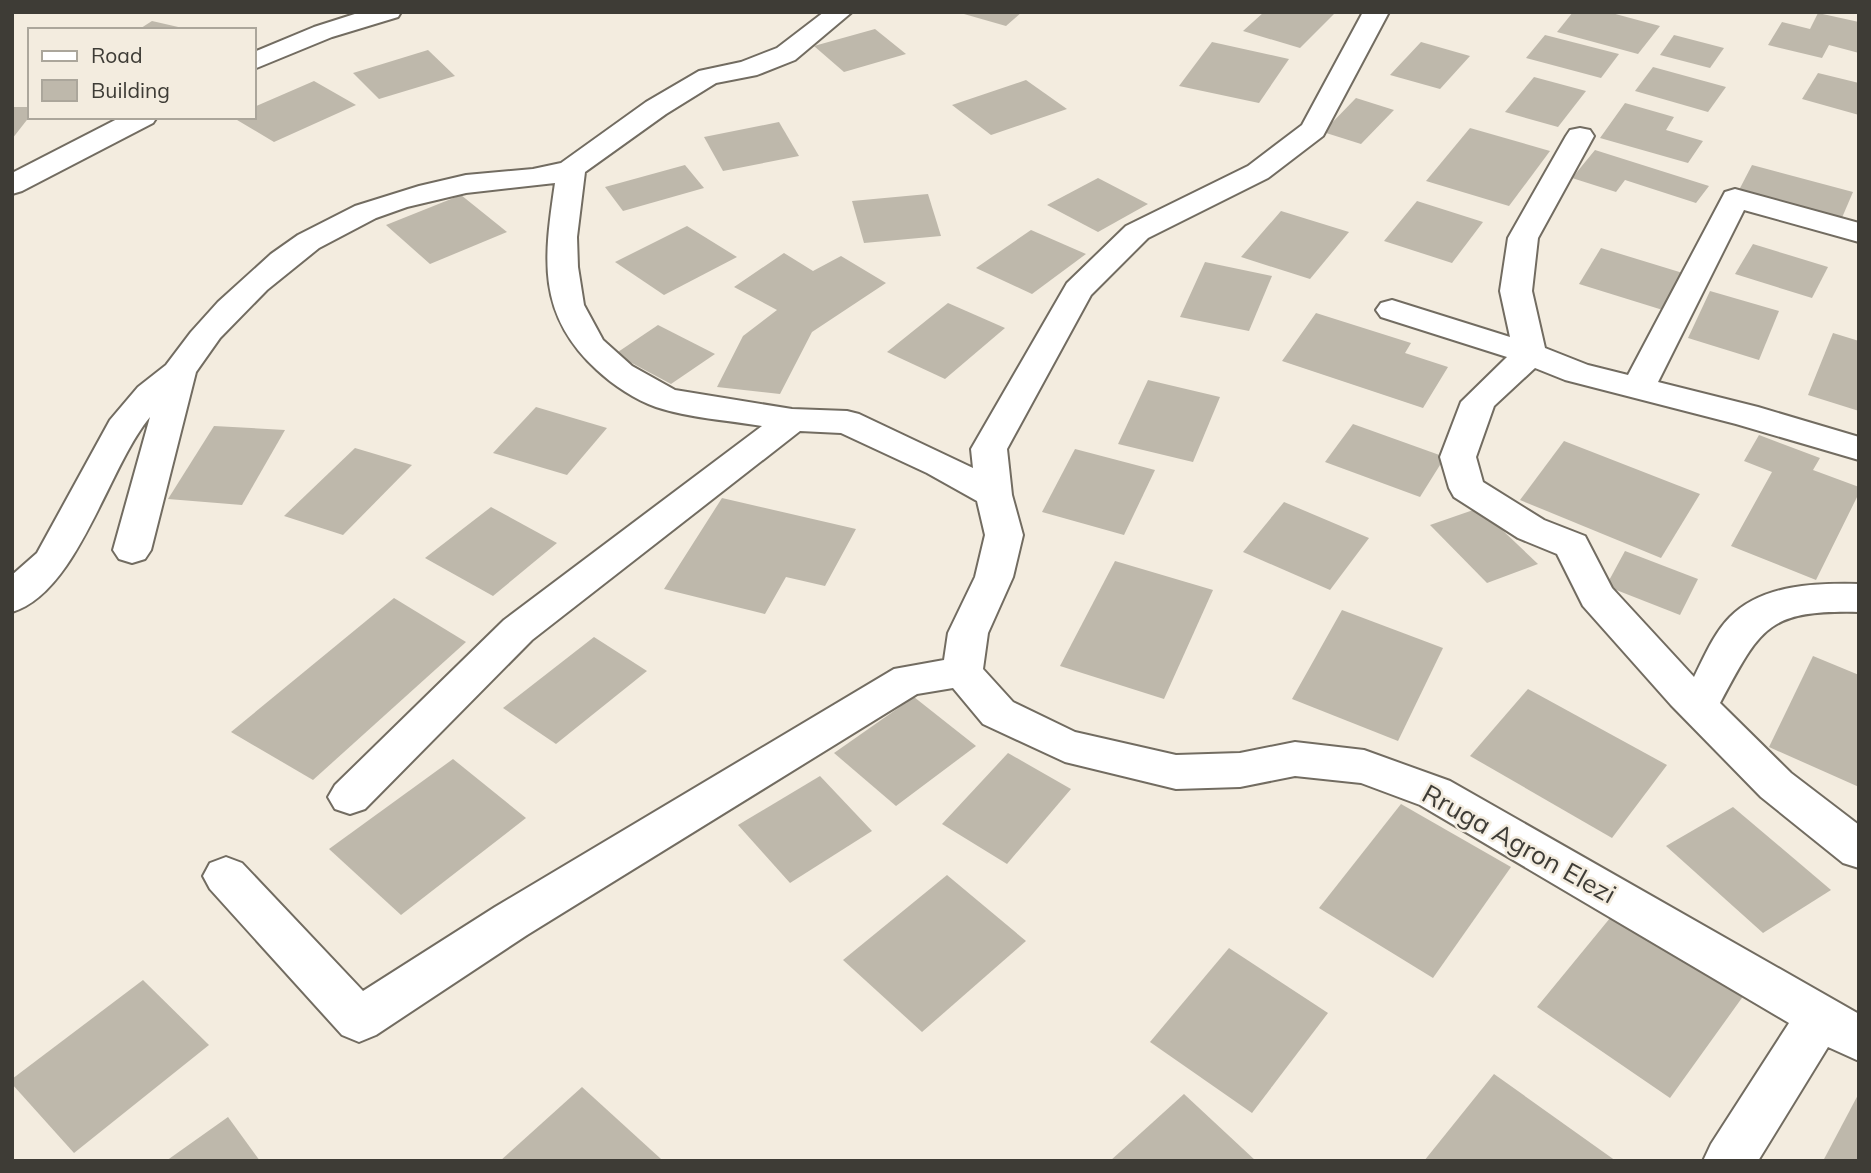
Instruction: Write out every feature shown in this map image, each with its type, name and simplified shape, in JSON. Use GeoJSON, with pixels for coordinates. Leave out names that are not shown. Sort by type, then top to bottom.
{"type":"FeatureCollection","features":[{"type":"Feature","properties":{"kind":"lane"},"geometry":{"type":"LineString","coordinates":[[256,60],[323,32],[389,12]]}},
{"type":"Feature","properties":{"kind":"lane"},"geometry":{"type":"LineString","coordinates":[[132,550],[179,372],[194,347],[262,275],[301,245],[334,226],[400,199],[467,184],[550,178],[571,169],[656,108],[708,78],[748,69],[786,54],[840,12]]}},
{"type":"Feature","properties":{"kind":"lane"},"geometry":{"type":"LineString","coordinates":[[226,876],[359,1020],[511,920],[908,680],[962,672],[968,633],[994,577],[1004,535],[994,495],[989,449],[1078,290],[1138,232],[1258,172],[1313,130],[1376,12]]}},
{"type":"Feature","properties":{"kind":"lane"},"geometry":{"type":"LineString","coordinates":[[15,186],[140,119]]}},
{"type":"Feature","properties":{"kind":"lane"},"geometry":{"type":"LineString","coordinates":[[1530,354],[1516,291],[1523,238],[1580,136]]}},
{"type":"Feature","properties":{"kind":"lane"},"geometry":{"type":"LineString","coordinates":[[571,169],[562,237],[562,267],[568,305],[589,345],[620,373],[666,399],[792,421],[847,422],[940,465],[994,495]]}},
{"type":"Feature","properties":{"kind":"lane"},"geometry":{"type":"LineString","coordinates":[[1638,387],[1735,198],[1859,233]]}},
{"type":"Feature","properties":{"kind":"lane"},"geometry":{"type":"LineString","coordinates":[[1392,310],[1530,354],[1577,373],[1746,415],[1859,449]]}},
{"type":"Feature","properties":{"kind":"lane"},"geometry":{"type":"LineString","coordinates":[[1530,354],[1478,402],[1458,457],[1467,488],[1531,529],[1572,545],[1598,596],[1698,706],[1776,785],[1859,850]]}},
{"type":"Feature","properties":{"kind":"lane"},"geometry":{"type":"LineString","coordinates":[[12,598],[50,562],[77,517],[122,428],[150,395],[179,372]]}},
{"type":"Feature","properties":{"kind":"lane"},"geometry":{"type":"LineString","coordinates":[[350,797],[519,630],[792,421]]}},
{"type":"Feature","properties":{"kind":"lane"},"geometry":{"type":"LineString","coordinates":[[1698,706],[1745,626],[1777,605],[1816,597],[1859,598]]}},
{"type":"Feature","properties":{"kind":"lane","name":"Rruga Agron Elezi"},"geometry":{"type":"LineString","coordinates":[[962,672],[998,713],[1065,746],[1176,772],[1240,770],[1295,759],[1364,767],[1435,793],[1839,1028]]}},
{"type":"Feature","properties":{"kind":"lane"},"geometry":{"type":"LineString","coordinates":[[1729,1161],[1839,1028]]}},
{"type":"Feature","properties":{"kind":"building"},"geometry":{"type":"Polygon","coordinates":[[[957,12],[1022,12],[1006,26],[957,12]]]}},
{"type":"Feature","properties":{"kind":"building"},"geometry":{"type":"Polygon","coordinates":[[[1264,12],[1335,13],[1300,48],[1243,31],[1264,12]]]}},
{"type":"Feature","properties":{"kind":"building"},"geometry":{"type":"Polygon","coordinates":[[[1573,12],[1608,12],[1660,26],[1638,54],[1557,32],[1573,12]]]}},
{"type":"Feature","properties":{"kind":"building"},"geometry":{"type":"Polygon","coordinates":[[[1818,13],[1859,22],[1859,53],[1829,45],[1822,58],[1768,45],[1782,22],[1810,29],[1818,13]]]}},
{"type":"Feature","properties":{"kind":"building"},"geometry":{"type":"Polygon","coordinates":[[[152,21],[183,28],[141,28],[152,21]]]}},
{"type":"Feature","properties":{"kind":"building"},"geometry":{"type":"Polygon","coordinates":[[[875,29],[906,54],[844,72],[814,46],[875,29]]]}},
{"type":"Feature","properties":{"kind":"building"},"geometry":{"type":"Polygon","coordinates":[[[1545,35],[1619,54],[1601,78],[1526,58],[1545,35]]]}},
{"type":"Feature","properties":{"kind":"building"},"geometry":{"type":"Polygon","coordinates":[[[1674,35],[1724,48],[1710,68],[1660,55],[1674,35]]]}},
{"type":"Feature","properties":{"kind":"building"},"geometry":{"type":"Polygon","coordinates":[[[1212,42],[1289,59],[1259,103],[1179,86],[1212,42]]]}},
{"type":"Feature","properties":{"kind":"building"},"geometry":{"type":"Polygon","coordinates":[[[1421,42],[1470,56],[1440,89],[1390,75],[1421,42]]]}},
{"type":"Feature","properties":{"kind":"building"},"geometry":{"type":"Polygon","coordinates":[[[428,50],[455,76],[379,99],[353,73],[428,50]]]}},
{"type":"Feature","properties":{"kind":"building"},"geometry":{"type":"Polygon","coordinates":[[[1653,67],[1726,87],[1708,112],[1635,91],[1653,67]]]}},
{"type":"Feature","properties":{"kind":"building"},"geometry":{"type":"Polygon","coordinates":[[[1818,73],[1859,83],[1859,115],[1802,99],[1818,73]]]}},
{"type":"Feature","properties":{"kind":"building"},"geometry":{"type":"Polygon","coordinates":[[[1534,77],[1586,91],[1558,127],[1505,112],[1534,77]]]}},
{"type":"Feature","properties":{"kind":"building"},"geometry":{"type":"Polygon","coordinates":[[[1026,80],[1067,109],[991,135],[952,105],[1026,80]]]}},
{"type":"Feature","properties":{"kind":"building"},"geometry":{"type":"Polygon","coordinates":[[[314,81],[356,105],[274,142],[235,119],[256,119],[256,106],[314,81]]]}},
{"type":"Feature","properties":{"kind":"building"},"geometry":{"type":"Polygon","coordinates":[[[1356,98],[1394,110],[1361,144],[1323,132],[1356,98]]]}},
{"type":"Feature","properties":{"kind":"building"},"geometry":{"type":"Polygon","coordinates":[[[1625,103],[1674,117],[1666,130],[1703,141],[1688,163],[1600,138],[1625,103]]]}},
{"type":"Feature","properties":{"kind":"building"},"geometry":{"type":"Polygon","coordinates":[[[12,107],[28,107],[28,119],[12,139],[12,107]]]}},
{"type":"Feature","properties":{"kind":"building"},"geometry":{"type":"Polygon","coordinates":[[[779,122],[799,156],[723,171],[704,137],[779,122]]]}},
{"type":"Feature","properties":{"kind":"building"},"geometry":{"type":"Polygon","coordinates":[[[1470,128],[1550,151],[1509,206],[1426,181],[1470,128]]]}},
{"type":"Feature","properties":{"kind":"building"},"geometry":{"type":"Polygon","coordinates":[[[1595,150],[1709,186],[1696,203],[1625,180],[1616,192],[1572,178],[1595,150]]]}},
{"type":"Feature","properties":{"kind":"building"},"geometry":{"type":"Polygon","coordinates":[[[685,165],[704,188],[623,211],[605,187],[685,165]]]}},
{"type":"Feature","properties":{"kind":"building"},"geometry":{"type":"Polygon","coordinates":[[[1752,165],[1853,192],[1841,220],[1738,192],[1752,165]]]}},
{"type":"Feature","properties":{"kind":"building"},"geometry":{"type":"Polygon","coordinates":[[[1098,178],[1148,204],[1098,232],[1047,205],[1098,178]]]}},
{"type":"Feature","properties":{"kind":"building"},"geometry":{"type":"Polygon","coordinates":[[[928,194],[941,236],[864,243],[852,201],[928,194]]]}},
{"type":"Feature","properties":{"kind":"building"},"geometry":{"type":"Polygon","coordinates":[[[461,195],[507,232],[430,264],[386,225],[461,195]]]}},
{"type":"Feature","properties":{"kind":"building"},"geometry":{"type":"Polygon","coordinates":[[[1417,201],[1483,222],[1452,263],[1384,241],[1417,201]]]}},
{"type":"Feature","properties":{"kind":"building"},"geometry":{"type":"Polygon","coordinates":[[[1281,211],[1349,232],[1310,279],[1241,257],[1281,211]]]}},
{"type":"Feature","properties":{"kind":"building"},"geometry":{"type":"Polygon","coordinates":[[[687,226],[737,257],[664,295],[615,262],[687,226]]]}},
{"type":"Feature","properties":{"kind":"building"},"geometry":{"type":"Polygon","coordinates":[[[1031,230],[1086,254],[1032,294],[976,268],[1031,230]]]}},
{"type":"Feature","properties":{"kind":"building"},"geometry":{"type":"Polygon","coordinates":[[[1753,244],[1828,267],[1812,298],[1735,274],[1753,244]]]}},
{"type":"Feature","properties":{"kind":"building"},"geometry":{"type":"Polygon","coordinates":[[[1601,248],[1686,274],[1666,311],[1579,284],[1601,248]]]}},
{"type":"Feature","properties":{"kind":"building"},"geometry":{"type":"Polygon","coordinates":[[[784,253],[813,271],[841,256],[886,283],[812,332],[780,394],[717,387],[743,336],[777,310],[734,287],[784,253]]]}},
{"type":"Feature","properties":{"kind":"building"},"geometry":{"type":"Polygon","coordinates":[[[1205,262],[1272,276],[1249,331],[1180,317],[1205,262]]]}},
{"type":"Feature","properties":{"kind":"building"},"geometry":{"type":"Polygon","coordinates":[[[1710,291],[1779,311],[1759,360],[1688,338],[1710,291]]]}},
{"type":"Feature","properties":{"kind":"building"},"geometry":{"type":"Polygon","coordinates":[[[948,303],[1005,328],[945,379],[887,352],[948,303]]]}},
{"type":"Feature","properties":{"kind":"building"},"geometry":{"type":"Polygon","coordinates":[[[1316,313],[1411,343],[1405,353],[1448,367],[1423,408],[1282,361],[1316,313]]]}},
{"type":"Feature","properties":{"kind":"building"},"geometry":{"type":"Polygon","coordinates":[[[658,325],[715,354],[671,384],[615,354],[658,325]]]}},
{"type":"Feature","properties":{"kind":"building"},"geometry":{"type":"Polygon","coordinates":[[[1833,333],[1859,341],[1859,411],[1808,395],[1833,333]]]}},
{"type":"Feature","properties":{"kind":"building"},"geometry":{"type":"Polygon","coordinates":[[[1148,380],[1220,397],[1193,462],[1118,444],[1148,380]]]}},
{"type":"Feature","properties":{"kind":"building"},"geometry":{"type":"Polygon","coordinates":[[[536,407],[607,428],[567,475],[493,453],[536,407]]]}},
{"type":"Feature","properties":{"kind":"building"},"geometry":{"type":"Polygon","coordinates":[[[1353,424],[1445,457],[1420,497],[1325,462],[1353,424]]]}},
{"type":"Feature","properties":{"kind":"building"},"geometry":{"type":"Polygon","coordinates":[[[214,426],[285,430],[242,505],[168,499],[214,426]]]}},
{"type":"Feature","properties":{"kind":"building"},"geometry":{"type":"Polygon","coordinates":[[[1759,435],[1820,458],[1813,470],[1859,487],[1859,493],[1816,580],[1731,546],[1772,472],[1744,461],[1759,435]]]}},
{"type":"Feature","properties":{"kind":"building"},"geometry":{"type":"Polygon","coordinates":[[[1564,441],[1700,494],[1661,558],[1520,500],[1564,441]]]}},
{"type":"Feature","properties":{"kind":"building"},"geometry":{"type":"Polygon","coordinates":[[[355,448],[412,465],[343,535],[284,516],[355,448]]]}},
{"type":"Feature","properties":{"kind":"building"},"geometry":{"type":"Polygon","coordinates":[[[1075,449],[1155,470],[1124,535],[1042,512],[1075,449]]]}},
{"type":"Feature","properties":{"kind":"building"},"geometry":{"type":"Polygon","coordinates":[[[722,498],[856,529],[825,586],[786,577],[765,614],[664,589],[722,498]]]}},
{"type":"Feature","properties":{"kind":"building"},"geometry":{"type":"Polygon","coordinates":[[[1284,502],[1369,538],[1330,590],[1243,552],[1284,502]]]}},
{"type":"Feature","properties":{"kind":"building"},"geometry":{"type":"Polygon","coordinates":[[[491,507],[557,543],[493,596],[425,558],[491,507]]]}},
{"type":"Feature","properties":{"kind":"building"},"geometry":{"type":"Polygon","coordinates":[[[1479,508],[1538,564],[1487,583],[1430,525],[1479,508]]]}},
{"type":"Feature","properties":{"kind":"building"},"geometry":{"type":"Polygon","coordinates":[[[1625,551],[1698,579],[1680,615],[1606,586],[1625,551]]]}},
{"type":"Feature","properties":{"kind":"building"},"geometry":{"type":"Polygon","coordinates":[[[1115,561],[1213,590],[1164,699],[1060,666],[1115,561]]]}},
{"type":"Feature","properties":{"kind":"building"},"geometry":{"type":"Polygon","coordinates":[[[394,598],[466,642],[313,780],[231,732],[394,598]]]}},
{"type":"Feature","properties":{"kind":"building"},"geometry":{"type":"Polygon","coordinates":[[[1342,610],[1443,648],[1398,741],[1292,699],[1342,610]]]}},
{"type":"Feature","properties":{"kind":"building"},"geometry":{"type":"Polygon","coordinates":[[[594,637],[647,671],[556,744],[503,708],[594,637]]]}},
{"type":"Feature","properties":{"kind":"building"},"geometry":{"type":"Polygon","coordinates":[[[1813,656],[1859,675],[1859,787],[1769,747],[1813,656]]]}},
{"type":"Feature","properties":{"kind":"building"},"geometry":{"type":"Polygon","coordinates":[[[1528,689],[1667,765],[1612,838],[1470,756],[1528,689]]]}},
{"type":"Feature","properties":{"kind":"building"},"geometry":{"type":"Polygon","coordinates":[[[914,697],[976,746],[896,806],[834,753],[914,697]]]}},
{"type":"Feature","properties":{"kind":"building"},"geometry":{"type":"Polygon","coordinates":[[[1008,753],[1071,789],[1007,864],[942,824],[1008,753]]]}},
{"type":"Feature","properties":{"kind":"building"},"geometry":{"type":"Polygon","coordinates":[[[453,759],[526,818],[401,915],[329,849],[453,759]]]}},
{"type":"Feature","properties":{"kind":"building"},"geometry":{"type":"Polygon","coordinates":[[[820,776],[872,831],[790,883],[738,825],[820,776]]]}},
{"type":"Feature","properties":{"kind":"building"},"geometry":{"type":"Polygon","coordinates":[[[1401,804],[1511,867],[1433,978],[1319,908],[1401,804]]]}},
{"type":"Feature","properties":{"kind":"building"},"geometry":{"type":"Polygon","coordinates":[[[1733,807],[1831,890],[1763,933],[1666,846],[1733,807]]]}},
{"type":"Feature","properties":{"kind":"building"},"geometry":{"type":"Polygon","coordinates":[[[947,875],[1026,941],[922,1032],[843,960],[947,875]]]}},
{"type":"Feature","properties":{"kind":"building"},"geometry":{"type":"Polygon","coordinates":[[[1615,912],[1744,995],[1670,1098],[1537,1007],[1615,912]]]}},
{"type":"Feature","properties":{"kind":"building"},"geometry":{"type":"Polygon","coordinates":[[[1229,948],[1328,1013],[1252,1113],[1150,1042],[1229,948]]]}},
{"type":"Feature","properties":{"kind":"building"},"geometry":{"type":"Polygon","coordinates":[[[143,980],[209,1045],[74,1153],[12,1084],[12,1079],[143,980]]]}},
{"type":"Feature","properties":{"kind":"building"},"geometry":{"type":"Polygon","coordinates":[[[1494,1074],[1616,1161],[1424,1161],[1494,1074]]]}},
{"type":"Feature","properties":{"kind":"building"},"geometry":{"type":"Polygon","coordinates":[[[582,1087],[661,1159],[500,1161],[582,1087]]]}},
{"type":"Feature","properties":{"kind":"building"},"geometry":{"type":"Polygon","coordinates":[[[1859,1093],[1859,1161],[1823,1161],[1859,1093]]]}},
{"type":"Feature","properties":{"kind":"building"},"geometry":{"type":"Polygon","coordinates":[[[1184,1094],[1256,1161],[1110,1161],[1184,1094]]]}},
{"type":"Feature","properties":{"kind":"building"},"geometry":{"type":"Polygon","coordinates":[[[228,1117],[260,1161],[166,1161],[228,1117]]]}}]}
